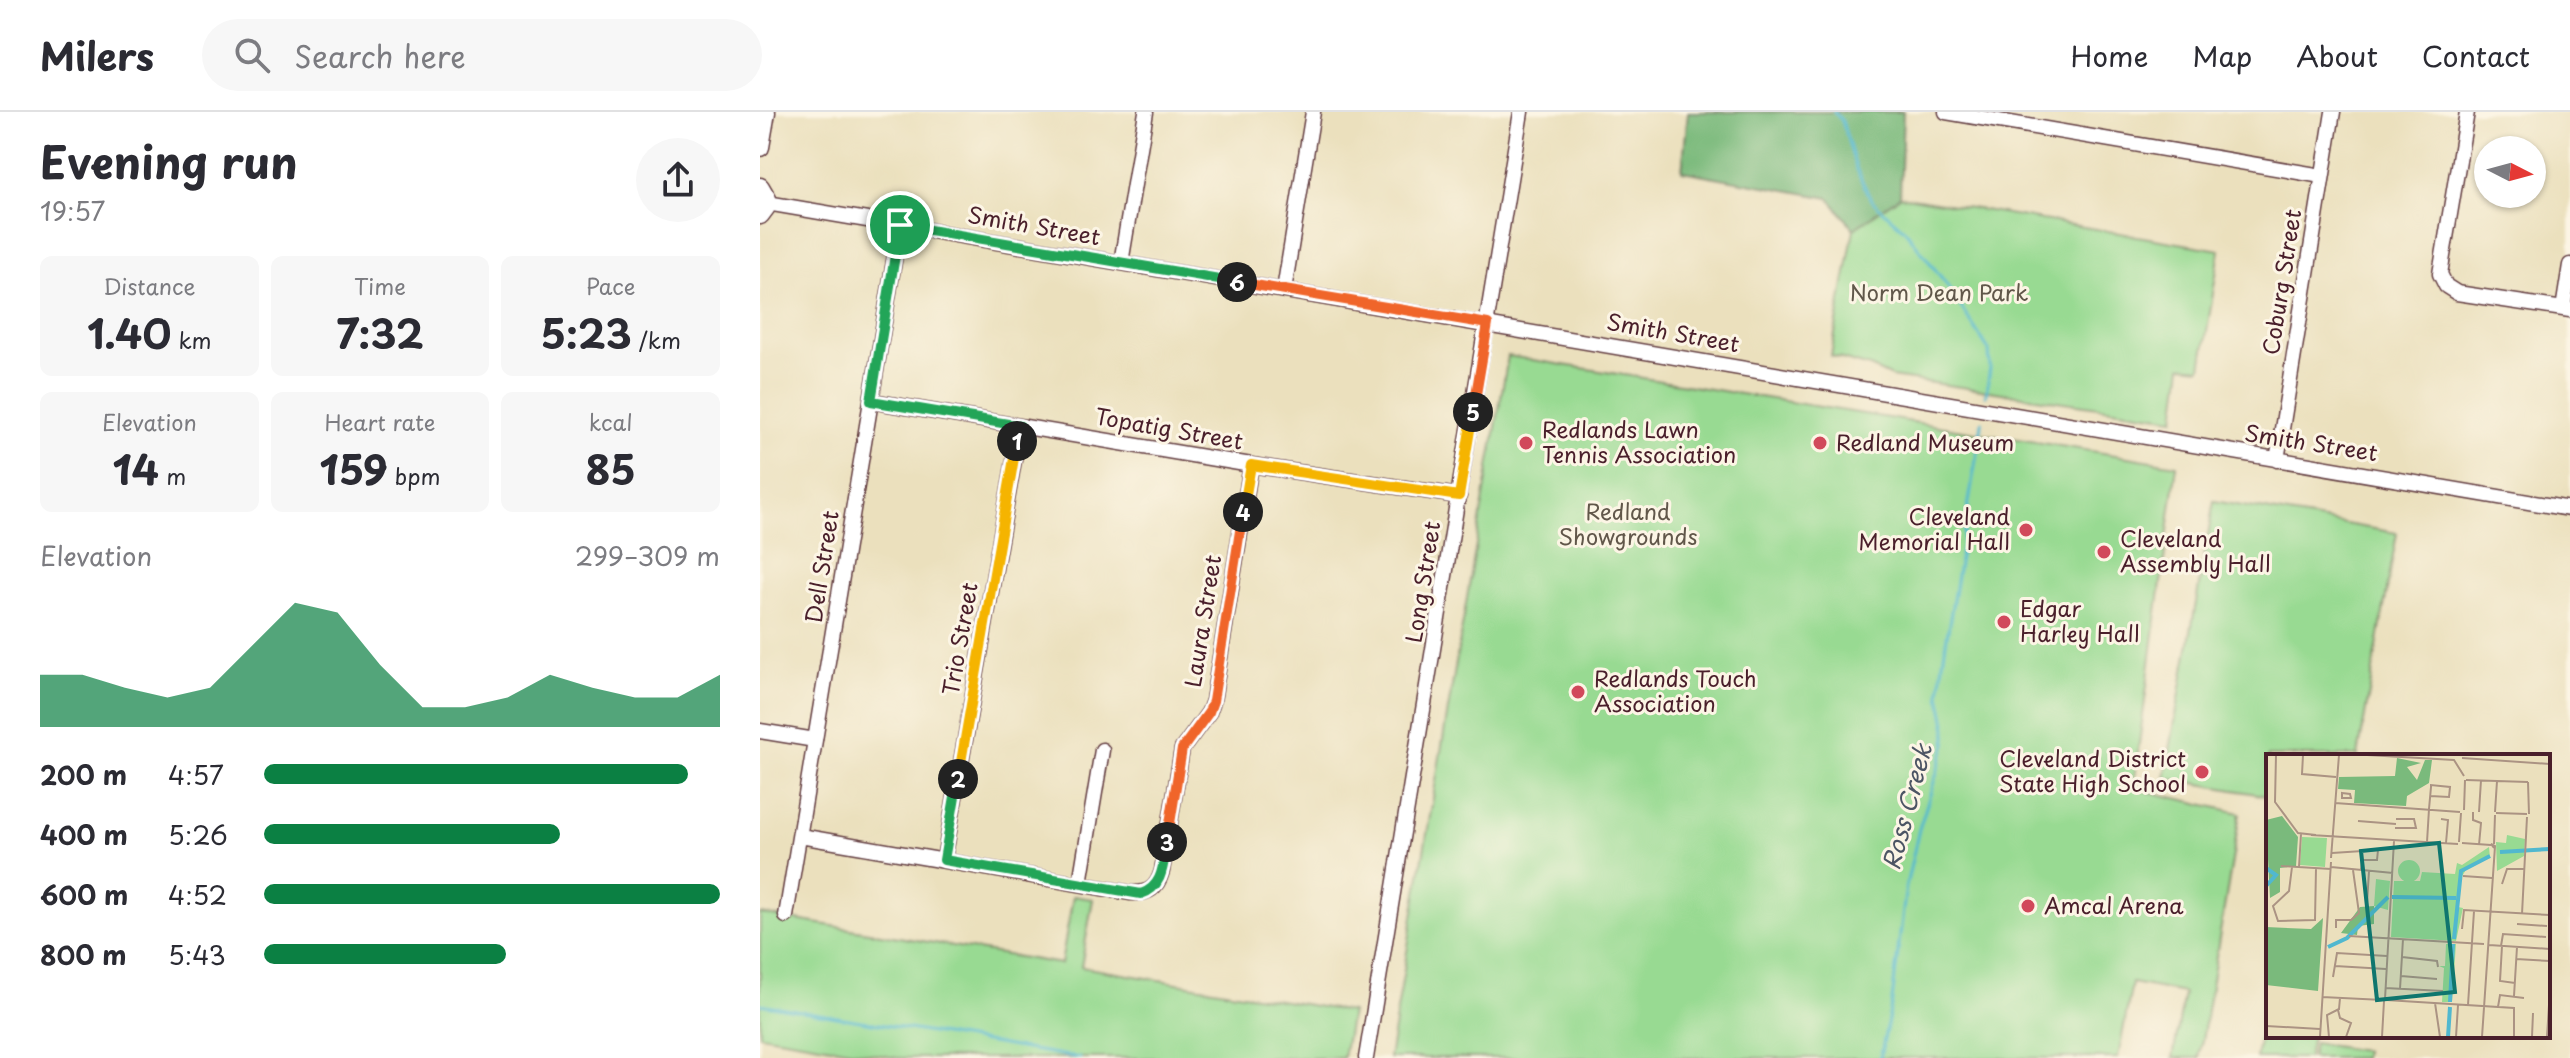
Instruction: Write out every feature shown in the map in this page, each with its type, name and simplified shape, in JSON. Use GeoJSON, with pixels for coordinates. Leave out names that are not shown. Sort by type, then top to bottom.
{"type":"FeatureCollection","features":[{"type":"Feature","properties":{"kind":"street"},"geometry":{"type":"LineString","coordinates":[[760,147],[766,112]]}},
{"type":"Feature","properties":{"kind":"street"},"geometry":{"type":"LineString","coordinates":[[1121,263],[1146,112]]}},
{"type":"Feature","properties":{"kind":"street"},"geometry":{"type":"LineString","coordinates":[[1284,290],[1313,112]]}},
{"type":"Feature","properties":{"kind":"street","name":"Long Street"},"geometry":{"type":"LineString","coordinates":[[1366,1058],[1521,112]]}},
{"type":"Feature","properties":{"kind":"street"},"geometry":{"type":"LineString","coordinates":[[1946,112],[2322,176]]}},
{"type":"Feature","properties":{"kind":"street","name":"Coburg Street"},"geometry":{"type":"LineString","coordinates":[[2277,460],[2333,112]]}},
{"type":"Feature","properties":{"kind":"street"},"geometry":{"type":"LineString","coordinates":[[2467,112],[2440,274],[2446,286],[2457,293],[2566,309],[2570,265]]}},
{"type":"Feature","properties":{"kind":"street","name":"Smith Street"},"geometry":{"type":"LineString","coordinates":[[762,202],[2570,509]]}},
{"type":"Feature","properties":{"kind":"street","name":"Dell Street"},"geometry":{"type":"LineString","coordinates":[[786,916],[900,225]]}},
{"type":"Feature","properties":{"kind":"street","name":"Topatig Street"},"geometry":{"type":"LineString","coordinates":[[871,401],[1251,465],[1459,496]]}},
{"type":"Feature","properties":{"kind":"street","name":"Trio Street"},"geometry":{"type":"LineString","coordinates":[[944,860],[1020,426]]}},
{"type":"Feature","properties":{"kind":"street","name":"Laura Street"},"geometry":{"type":"LineString","coordinates":[[800,836],[1141,894],[1150,891],[1158,882],[1182,749],[1209,712],[1213,701],[1251,465]]}},
{"type":"Feature","properties":{"kind":"street"},"geometry":{"type":"LineString","coordinates":[[760,731],[815,740]]}},
{"type":"Feature","properties":{"kind":"street"},"geometry":{"type":"LineString","coordinates":[[1080,883],[1102,750]]}},
{"type":"Feature","properties":{"kind":"green space"},"geometry":{"type":"Polygon","coordinates":[[[1688,112],[1903,112],[1900,196],[1854,229],[1829,198],[1682,171],[1688,112]]]}},
{"type":"Feature","properties":{"kind":"green space","name":"Norm Dean Park"},"geometry":{"type":"Polygon","coordinates":[[[1900,196],[2220,250],[2201,368],[2182,366],[2175,418],[1891,377],[1870,367],[1831,356],[1854,229],[1900,196]]]}},
{"type":"Feature","properties":{"kind":"green space","name":"Redland Showgrounds"},"geometry":{"type":"Polygon","coordinates":[[[1508,356],[2177,465],[2133,788],[2240,813],[2199,1058],[2173,1058],[2184,993],[2132,983],[2118,1058],[1389,1058],[1508,356]]]}},
{"type":"Feature","properties":{"kind":"green space"},"geometry":{"type":"Polygon","coordinates":[[[2214,501],[2397,533],[2358,754],[2266,754],[2266,796],[2165,778],[2214,501]]]}},
{"type":"Feature","properties":{"kind":"green space"},"geometry":{"type":"Polygon","coordinates":[[[1073,896],[1093,899],[1081,967],[1351,1012],[1343,1058],[897,1058],[760,1035],[760,914],[1061,964],[1073,896]]]}},
{"type":"Feature","properties":{"kind":"green space"},"geometry":{"type":"Polygon","coordinates":[[[2262,1025],[2266,1026],[2266,1038],[2312,1038],[2308,1058],[2256,1058],[2262,1025]]]}},
{"type":"Feature","properties":{"kind":"green space"},"geometry":{"type":"Polygon","coordinates":[[[2314,1043],[2364,1051],[2363,1058],[2311,1058],[2314,1043]]]}},
{"type":"Feature","properties":{"kind":"waterway","name":"Ross Creek"},"geometry":{"type":"LineString","coordinates":[[1834,112],[1842,121],[1856,168],[1871,200],[1905,230],[1944,281],[1989,350],[1986,395]]}},
{"type":"Feature","properties":{"kind":"waterway","name":"Ross Creek"},"geometry":{"type":"LineString","coordinates":[[1880,1058],[1892,1001],[1906,886],[1919,829],[1946,744],[1947,729],[1940,695],[1943,661],[1982,422]]}},
{"type":"Feature","properties":{"kind":"waterway"},"geometry":{"type":"LineString","coordinates":[[760,1004],[1080,1058]]}},
{"type":"Feature","properties":{"kind":"place","name":"Redlands Lawn Tennis Association"},"geometry":{"type":"Point","coordinates":[1526,443]}},
{"type":"Feature","properties":{"kind":"place","name":"Redland Museum"},"geometry":{"type":"Point","coordinates":[1820,443]}},
{"type":"Feature","properties":{"kind":"place","name":"Cleveland Memorial Hall"},"geometry":{"type":"Point","coordinates":[2026,530]}},
{"type":"Feature","properties":{"kind":"place","name":"Cleveland Assembly Hall"},"geometry":{"type":"Point","coordinates":[2104,552]}},
{"type":"Feature","properties":{"kind":"place","name":"Edgar Harley Hall"},"geometry":{"type":"Point","coordinates":[2004,622]}},
{"type":"Feature","properties":{"kind":"place","name":"Redlands Touch Association"},"geometry":{"type":"Point","coordinates":[1578,692]}},
{"type":"Feature","properties":{"kind":"place","name":"Cleveland District State High School"},"geometry":{"type":"Point","coordinates":[2202,772]}},
{"type":"Feature","properties":{"kind":"place","name":"Amcal Arena"},"geometry":{"type":"Point","coordinates":[2028,906]}},
{"type":"Feature","properties":{"kind":"route"},"geometry":{"type":"LineString","coordinates":[[900,225],[1488,324],[1459,496],[1251,465],[1213,701],[1209,712],[1182,749],[1162,871],[1150,891],[1131,893],[944,860],[1020,426],[871,401],[900,225]]}}]}
